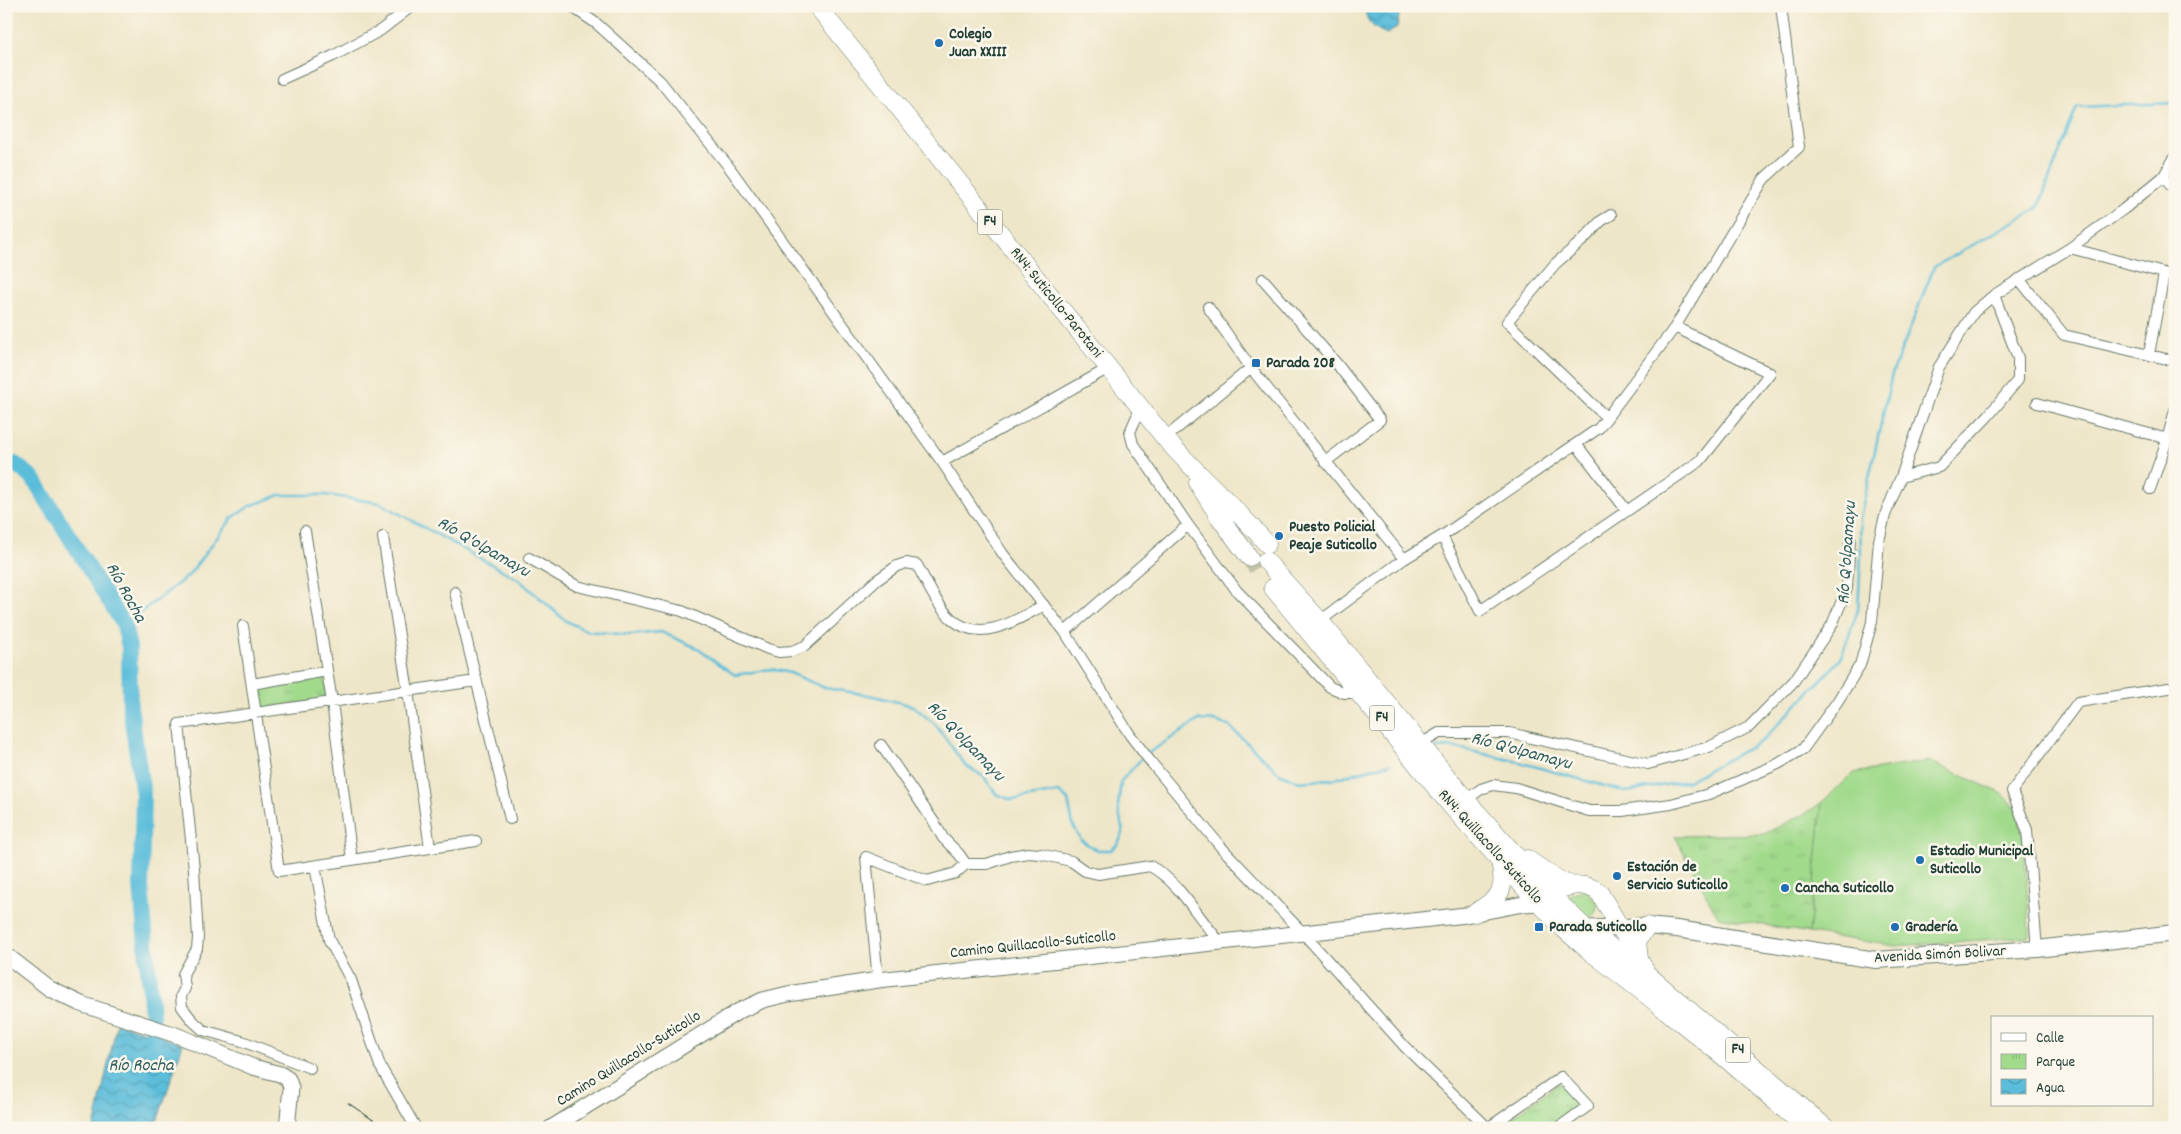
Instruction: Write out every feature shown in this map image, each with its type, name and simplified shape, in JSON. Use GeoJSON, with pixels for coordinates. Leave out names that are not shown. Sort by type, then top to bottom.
{"type":"FeatureCollection","features":[{"type":"Feature","properties":{"kind":"highway","name":"RN4: Suticollo-Parotani"},"geometry":{"type":"LineString","coordinates":[[817,6],[1107,368],[1165,438],[1203,480],[1262,556]]}},
{"type":"Feature","properties":{"kind":"highway","name":"RN4: Suticollo-Parotani"},"geometry":{"type":"LineString","coordinates":[[1183,459],[1220,518],[1262,556]]}},
{"type":"Feature","properties":{"kind":"highway","name":"RN4: Quillacollo-Suticollo"},"geometry":{"type":"LineString","coordinates":[[1262,556],[1320,621],[1420,745],[1502,842],[1565,930],[1587,950],[1723,1056],[1806,1128]]}},
{"type":"Feature","properties":{"kind":"highway","name":"RN4: Quillacollo-Suticollo"},"geometry":{"type":"LineString","coordinates":[[1262,556],[1361,693],[1452,806],[1500,861],[1544,899],[1644,967],[1826,1128]]}},
{"type":"Feature","properties":{"kind":"highway"},"geometry":{"type":"LineString","coordinates":[[1502,842],[1553,877],[1570,885],[1589,886],[1599,892],[1644,967]]}},
{"type":"Feature","properties":{"kind":"highway"},"geometry":{"type":"LineString","coordinates":[[1475,913],[1492,902],[1503,887],[1504,878],[1500,861]]}},
{"type":"Feature","properties":{"kind":"highway"},"geometry":{"type":"LineString","coordinates":[[1544,899],[1570,885]]}},
{"type":"Feature","properties":{"kind":"highway"},"geometry":{"type":"LineString","coordinates":[[1644,967],[1637,940],[1648,926]]}},
{"type":"Feature","properties":{"kind":"main road","name":"Camino Quillacollo-Suticollo"},"geometry":{"type":"LineString","coordinates":[[551,1128],[739,1011],[763,1000],[788,994],[878,980],[1475,913],[1544,899]]}},
{"type":"Feature","properties":{"kind":"main road","name":"Avenida Simón Bolivar"},"geometry":{"type":"LineString","coordinates":[[1609,906],[1624,916],[1648,926]]}},
{"type":"Feature","properties":{"kind":"main road","name":"Avenida Simón Bolivar"},"geometry":{"type":"LineString","coordinates":[[1565,930],[1648,926],[1720,935],[1876,960],[2037,949],[2175,933]]}},
{"type":"Feature","properties":{"kind":"main road"},"geometry":{"type":"LineString","coordinates":[[6,955],[50,989],[81,1004],[176,1035],[253,1067],[280,1074],[288,1079],[291,1088],[287,1128]]}},
{"type":"Feature","properties":{"kind":"street"},"geometry":{"type":"LineString","coordinates":[[282,78],[333,56],[381,30],[412,6]]}},
{"type":"Feature","properties":{"kind":"street"},"geometry":{"type":"LineString","coordinates":[[571,6],[597,24],[660,81],[729,167],[942,462],[1003,554],[1065,632],[1139,746],[1220,846],[1302,932],[1406,1048],[1488,1128],[1561,1077],[1588,1106],[1558,1128]]}},
{"type":"Feature","properties":{"kind":"street"},"geometry":{"type":"LineString","coordinates":[[1320,621],[1404,559],[1442,536],[1599,428],[1607,418],[1675,327],[1764,179],[1799,147],[1781,6]]}},
{"type":"Feature","properties":{"kind":"street"},"geometry":{"type":"LineString","coordinates":[[1466,800],[1482,789],[1493,785],[1516,788],[1589,811],[1622,811],[1671,804],[1709,794],[1778,764],[1803,749],[1838,702],[1860,665],[1872,622],[1879,541],[1885,515],[1901,477],[1938,367],[1974,312],[1994,295],[2070,248],[2124,209],[2163,178],[2175,156]]}},
{"type":"Feature","properties":{"kind":"street"},"geometry":{"type":"LineString","coordinates":[[2163,178],[2175,190]]}},
{"type":"Feature","properties":{"kind":"street"},"geometry":{"type":"LineString","coordinates":[[1607,418],[1507,322],[1555,264],[1583,240],[1600,220],[1610,215]]}},
{"type":"Feature","properties":{"kind":"street"},"geometry":{"type":"LineString","coordinates":[[2070,248],[2169,275],[2149,354]]}},
{"type":"Feature","properties":{"kind":"street"},"geometry":{"type":"LineString","coordinates":[[1263,279],[1337,364],[1380,420],[1325,462]]}},
{"type":"Feature","properties":{"kind":"street"},"geometry":{"type":"LineString","coordinates":[[2019,279],[2064,335],[2175,361]]}},
{"type":"Feature","properties":{"kind":"street"},"geometry":{"type":"LineString","coordinates":[[1901,477],[1939,468],[1988,416],[2018,380],[2018,358],[1994,295]]}},
{"type":"Feature","properties":{"kind":"street"},"geometry":{"type":"LineString","coordinates":[[1208,308],[1251,368],[1404,559]]}},
{"type":"Feature","properties":{"kind":"street"},"geometry":{"type":"LineString","coordinates":[[1442,536],[1480,611],[1700,461],[1770,374],[1675,327]]}},
{"type":"Feature","properties":{"kind":"street"},"geometry":{"type":"LineString","coordinates":[[942,462],[1107,368]]}},
{"type":"Feature","properties":{"kind":"street"},"geometry":{"type":"LineString","coordinates":[[1165,438],[1251,368]]}},
{"type":"Feature","properties":{"kind":"street"},"geometry":{"type":"LineString","coordinates":[[2037,403],[2171,441]]}},
{"type":"Feature","properties":{"kind":"street"},"geometry":{"type":"LineString","coordinates":[[1141,407],[1130,432],[1133,444],[1188,525],[1237,591],[1330,687],[1344,693],[1361,693]]}},
{"type":"Feature","properties":{"kind":"street"},"geometry":{"type":"LineString","coordinates":[[2150,489],[2171,441],[2175,410]]}},
{"type":"Feature","properties":{"kind":"street"},"geometry":{"type":"LineString","coordinates":[[1576,444],[1627,511]]}},
{"type":"Feature","properties":{"kind":"street"},"geometry":{"type":"LineString","coordinates":[[1065,632],[1188,525]]}},
{"type":"Feature","properties":{"kind":"street"},"geometry":{"type":"LineString","coordinates":[[305,531],[332,702],[352,860]]}},
{"type":"Feature","properties":{"kind":"street"},"geometry":{"type":"LineString","coordinates":[[383,537],[408,691],[430,848]]}},
{"type":"Feature","properties":{"kind":"street"},"geometry":{"type":"LineString","coordinates":[[1420,745],[1439,733],[1510,733],[1648,764],[1709,746],[1749,727],[1794,682],[1832,625],[1847,588],[1850,539]]}},
{"type":"Feature","properties":{"kind":"street"},"geometry":{"type":"LineString","coordinates":[[529,558],[577,586],[682,612],[753,644],[779,652],[792,651],[806,646],[877,580],[897,566],[906,563],[917,565],[948,616],[956,624],[967,629],[980,631],[996,628],[1044,605]]}},
{"type":"Feature","properties":{"kind":"street"},"geometry":{"type":"LineString","coordinates":[[456,592],[510,819]]}},
{"type":"Feature","properties":{"kind":"street"},"geometry":{"type":"LineString","coordinates":[[243,626],[279,871],[476,841]]}},
{"type":"Feature","properties":{"kind":"street"},"geometry":{"type":"LineString","coordinates":[[252,684],[327,672]]}},
{"type":"Feature","properties":{"kind":"street"},"geometry":{"type":"LineString","coordinates":[[310,1068],[242,1042],[204,1030],[192,1020],[182,1007],[183,974],[197,949],[198,938],[194,869],[179,724],[476,681]]}},
{"type":"Feature","properties":{"kind":"street"},"geometry":{"type":"LineString","coordinates":[[2037,949],[2027,830],[2012,791],[2078,702],[2175,687]]}},
{"type":"Feature","properties":{"kind":"street"},"geometry":{"type":"LineString","coordinates":[[881,745],[943,838],[966,864]]}},
{"type":"Feature","properties":{"kind":"street"},"geometry":{"type":"LineString","coordinates":[[878,980],[866,857],[927,881],[956,874],[966,864],[987,864],[1010,856],[1028,853],[1071,861],[1085,871],[1098,874],[1150,866],[1178,889],[1220,942]]}},
{"type":"Feature","properties":{"kind":"street"},"geometry":{"type":"LineString","coordinates":[[315,866],[329,940],[351,980],[380,1066],[416,1128]]}},
{"type":"Feature","properties":{"kind":"green space"},"geometry":{"type":"Polygon","coordinates":[[[324,677],[328,699],[259,709],[256,688],[324,677]]]}},
{"type":"Feature","properties":{"kind":"green space","name":"Estadio Municipal Suticollo"},"geometry":{"type":"Polygon","coordinates":[[[1929,761],[2003,794],[2016,810],[2023,834],[2030,934],[2025,937],[1895,946],[1809,933],[1822,802],[1853,773],[1929,761]]]}},
{"type":"Feature","properties":{"kind":"green space"},"geometry":{"type":"Polygon","coordinates":[[[1822,802],[1809,933],[1718,917],[1675,836],[1764,834],[1808,812],[1822,802]]]}},
{"type":"Feature","properties":{"kind":"green space"},"geometry":{"type":"Polygon","coordinates":[[[1586,889],[1598,904],[1595,913],[1588,919],[1569,901],[1571,894],[1586,889]]]}},
{"type":"Feature","properties":{"kind":"green space"},"geometry":{"type":"Polygon","coordinates":[[[1558,1084],[1563,1084],[1579,1103],[1577,1111],[1552,1128],[1501,1128],[1504,1123],[1558,1084]]]}},
{"type":"Feature","properties":{"kind":"water"},"geometry":{"type":"Polygon","coordinates":[[[1368,6],[1395,7],[1399,16],[1397,28],[1387,34],[1375,28],[1366,15],[1365,10],[1368,6]]]}},
{"type":"Feature","properties":{"kind":"water","name":"Río Rocha"},"geometry":{"type":"Polygon","coordinates":[[[117,1023],[183,1044],[155,1128],[94,1128],[117,1023]]]}},
{"type":"Feature","properties":{"kind":"waterway","name":"Río Q'olpamayu"},"geometry":{"type":"LineString","coordinates":[[1436,748],[1453,747],[1519,762],[1626,792],[1688,781],[1762,741],[1840,660],[1858,610],[1861,555],[1860,518],[1892,374],[1934,267],[2038,208],[2077,107],[2175,103]]}},
{"type":"Feature","properties":{"kind":"waterway","name":"Río Rocha"},"geometry":{"type":"LineString","coordinates":[[6,465],[15,464],[33,478],[124,625],[129,647],[130,707],[143,795],[141,886],[154,1040]]}},
{"type":"Feature","properties":{"kind":"waterway","name":"Río Q'olpamayu"},"geometry":{"type":"LineString","coordinates":[[124,625],[188,576],[232,518],[250,506],[280,495],[326,495],[380,503],[518,579],[566,621],[587,631],[630,635],[661,632],[695,647],[735,675],[771,669],[790,673],[825,688],[874,696],[913,706],[935,724],[965,765],[984,777],[996,794],[1012,800],[1059,792],[1068,800],[1073,825],[1081,840],[1096,850],[1111,850],[1118,844],[1123,833],[1118,806],[1121,781],[1143,757]]}},
{"type":"Feature","properties":{"kind":"waterway","name":"Río Q'olpamayu"},"geometry":{"type":"LineString","coordinates":[[1147,754],[1199,720],[1215,721],[1229,726],[1279,773],[1300,782],[1334,779],[1389,764]]}},
{"type":"Feature","properties":{"kind":"tunnel"},"geometry":{"type":"LineString","coordinates":[[1249,557],[1257,568]]}},
{"type":"Feature","properties":{"kind":"tram line"},"geometry":{"type":"LineString","coordinates":[[348,1103],[385,1128]]}},
{"type":"Feature","properties":{"kind":"place","name":"Colegio Juan XXIII"},"geometry":{"type":"Point","coordinates":[939,43]}},
{"type":"Feature","properties":{"kind":"place","name":"Parada 208"},"geometry":{"type":"Point","coordinates":[1256,363]}},
{"type":"Feature","properties":{"kind":"place","name":"Puesto Policial Peaje Suticollo"},"geometry":{"type":"Point","coordinates":[1279,536]}},
{"type":"Feature","properties":{"kind":"place","name":"Estadio Municipal Suticollo"},"geometry":{"type":"Point","coordinates":[1920,860]}},
{"type":"Feature","properties":{"kind":"place","name":"Estación de Servicio Suticollo"},"geometry":{"type":"Point","coordinates":[1617,876]}},
{"type":"Feature","properties":{"kind":"place","name":"Cancha Suticollo"},"geometry":{"type":"Point","coordinates":[1785,888]}},
{"type":"Feature","properties":{"kind":"place","name":"Parada Suticollo"},"geometry":{"type":"Point","coordinates":[1539,927]}},
{"type":"Feature","properties":{"kind":"place","name":"Gradería"},"geometry":{"type":"Point","coordinates":[1895,927]}}]}
